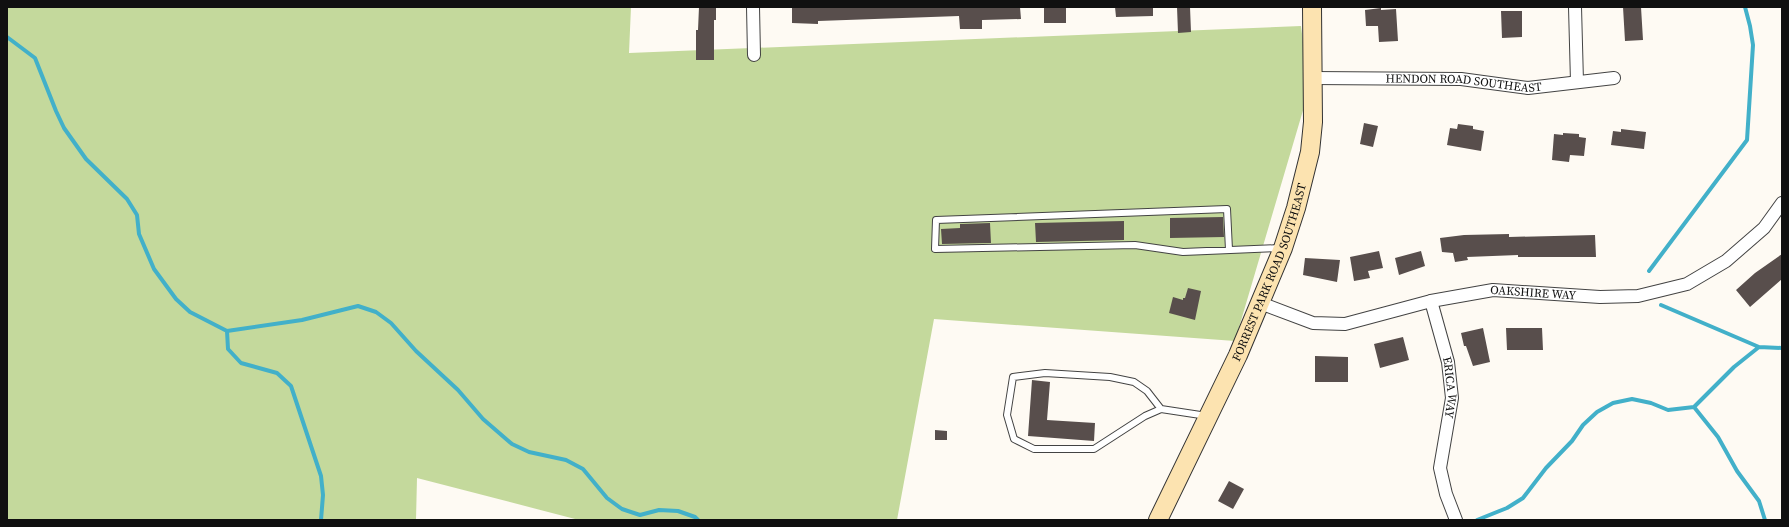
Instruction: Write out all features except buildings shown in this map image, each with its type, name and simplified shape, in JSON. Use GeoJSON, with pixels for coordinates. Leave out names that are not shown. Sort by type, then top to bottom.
{"type":"FeatureCollection","features":[{"type":"Feature","properties":{"kind":"street"},"geometry":{"type":"LineString","coordinates":[[753,7],[754,55]]}},
{"type":"Feature","properties":{"kind":"street","name":"FORREST PARK ROAD SOUTHEAST"},"geometry":{"type":"LineString","coordinates":[[1158,520],[1238,355],[1283,248],[1296,208],[1310,152],[1313,122],[1312,7]]}},
{"type":"Feature","properties":{"kind":"street"},"geometry":{"type":"LineString","coordinates":[[1575,7],[1577,82]]}},
{"type":"Feature","properties":{"kind":"street","name":"HENDON ROAD SOUTHEAST"},"geometry":{"type":"LineString","coordinates":[[1312,78],[1461,79],[1528,88],[1614,78]]}},
{"type":"Feature","properties":{"kind":"street","name":"OAKSHIRE WAY"},"geometry":{"type":"LineString","coordinates":[[1260,303],[1312,323],[1345,324],[1431,301],[1493,290],[1600,297],[1638,296],[1687,284],[1732,256],[1764,228],[1782,203]]}},
{"type":"Feature","properties":{"kind":"street","name":"ERICA WAY"},"geometry":{"type":"LineString","coordinates":[[1431,301],[1448,362],[1452,398],[1440,468],[1446,494],[1456,520]]}},
{"type":"Feature","properties":{"kind":"lane"},"geometry":{"type":"LineString","coordinates":[[1229,250],[1227,209],[936,220],[935,249],[1135,245],[1183,252],[1283,248]]}},
{"type":"Feature","properties":{"kind":"lane"},"geometry":{"type":"LineString","coordinates":[[1161,409],[1147,391],[1134,382],[1110,377],[1044,373],[1013,377],[1007,415],[1014,439],[1034,449],[1094,449],[1144,416],[1161,409],[1208,416]]}},
{"type":"Feature","properties":{"kind":"green space"},"geometry":{"type":"Polygon","coordinates":[[[7,7],[631,7],[629,53],[1301,26],[1309,90],[1235,341],[934,319],[897,520],[579,520],[417,478],[416,520],[7,520],[7,7]]]}},
{"type":"Feature","properties":{"kind":"waterway"},"geometry":{"type":"LineString","coordinates":[[1649,271],[1747,140],[1753,45],[1745,7]]}},
{"type":"Feature","properties":{"kind":"waterway"},"geometry":{"type":"LineString","coordinates":[[7,37],[35,58],[64,128],[86,159],[127,199],[137,215],[139,234],[154,269],[176,299],[190,312],[227,331],[302,320],[358,306],[376,312],[391,323],[416,351],[458,390],[483,419],[512,444],[529,452],[566,460],[583,469],[607,498],[622,509],[640,515],[659,510],[678,511],[695,517],[698,520]]}},
{"type":"Feature","properties":{"kind":"waterway"},"geometry":{"type":"LineString","coordinates":[[1661,305],[1759,347],[1782,348]]}},
{"type":"Feature","properties":{"kind":"waterway"},"geometry":{"type":"LineString","coordinates":[[227,331],[228,349],[241,363],[277,373],[291,386],[321,476],[323,495],[321,520]]}},
{"type":"Feature","properties":{"kind":"waterway"},"geometry":{"type":"LineString","coordinates":[[1477,520],[1507,508],[1523,498],[1546,468],[1572,441],[1583,425],[1597,412],[1613,403],[1632,399],[1651,403],[1668,410],[1694,407],[1734,367],[1759,347]]}},
{"type":"Feature","properties":{"kind":"waterway"},"geometry":{"type":"LineString","coordinates":[[1694,407],[1718,437],[1737,471],[1759,501],[1765,520]]}}]}
